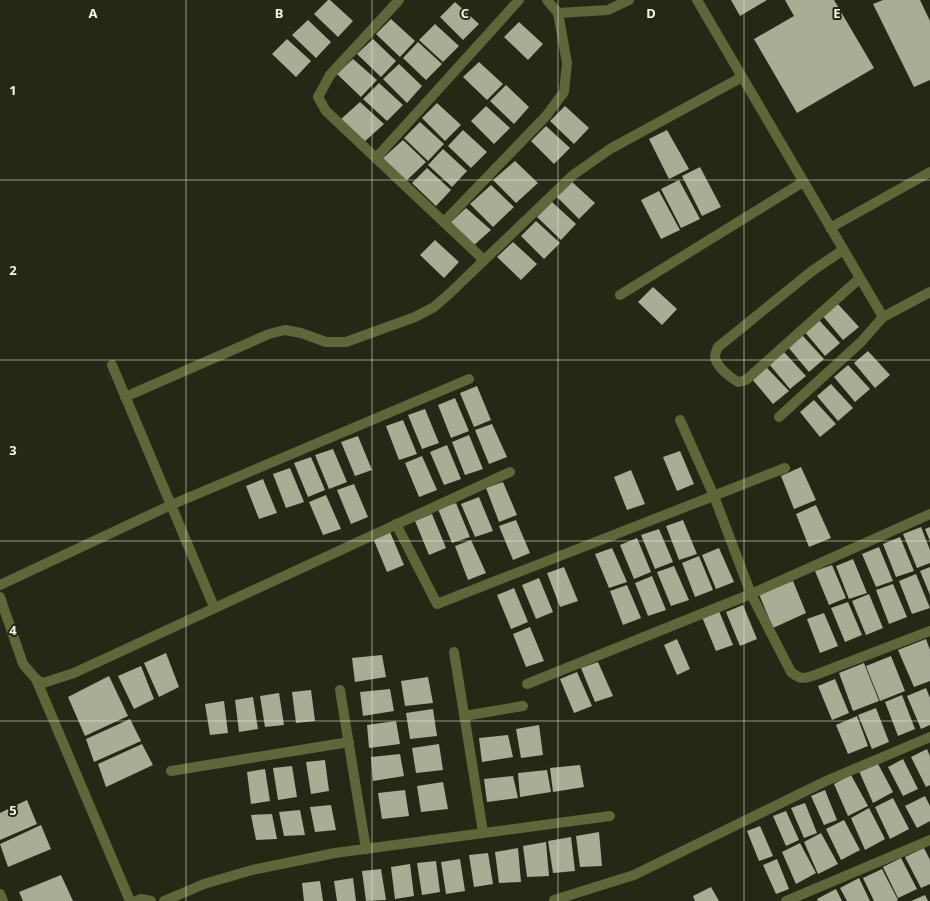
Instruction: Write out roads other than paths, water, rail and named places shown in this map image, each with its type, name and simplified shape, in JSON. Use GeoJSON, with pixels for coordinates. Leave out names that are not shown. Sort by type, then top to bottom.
{"type":"FeatureCollection","features":[{"type":"Feature","properties":{"kind":"street"},"geometry":{"type":"LineString","coordinates":[[399,0],[330,75],[318,97],[326,111],[484,260]]}},
{"type":"Feature","properties":{"kind":"street"},"geometry":{"type":"LineString","coordinates":[[376,158],[519,0]]}},
{"type":"Feature","properties":{"kind":"street"},"geometry":{"type":"LineString","coordinates":[[444,222],[546,116],[564,92],[567,63],[558,13],[547,0]]}},
{"type":"Feature","properties":{"kind":"street"},"geometry":{"type":"LineString","coordinates":[[558,13],[608,10],[629,0]]}},
{"type":"Feature","properties":{"kind":"street"},"geometry":{"type":"LineString","coordinates":[[697,0],[842,250],[883,317]]}},
{"type":"Feature","properties":{"kind":"street"},"geometry":{"type":"LineString","coordinates":[[125,397],[269,334],[285,330],[301,333],[326,342],[346,342],[415,317],[434,307],[449,294],[572,174],[610,150],[742,77]]}},
{"type":"Feature","properties":{"kind":"street"},"geometry":{"type":"LineString","coordinates":[[830,228],[930,172]]}},
{"type":"Feature","properties":{"kind":"street"},"geometry":{"type":"LineString","coordinates":[[620,295],[803,182]]}},
{"type":"Feature","properties":{"kind":"street"},"geometry":{"type":"LineString","coordinates":[[842,250],[812,271],[718,347],[714,354],[716,361],[730,378],[738,382],[746,380],[860,278]]}},
{"type":"Feature","properties":{"kind":"street"},"geometry":{"type":"LineString","coordinates":[[779,417],[862,342],[883,317],[930,292]]}},
{"type":"Feature","properties":{"kind":"street"},"geometry":{"type":"LineString","coordinates":[[112,365],[214,607]]}},
{"type":"Feature","properties":{"kind":"street"},"geometry":{"type":"LineString","coordinates":[[0,585],[171,505],[469,379]]}},
{"type":"Feature","properties":{"kind":"street"},"geometry":{"type":"LineString","coordinates":[[680,420],[714,496],[751,594],[792,672],[798,678],[806,678],[815,675],[930,631]]}},
{"type":"Feature","properties":{"kind":"street"},"geometry":{"type":"LineString","coordinates":[[396,524],[436,604],[785,468]]}},
{"type":"Feature","properties":{"kind":"street"},"geometry":{"type":"LineString","coordinates":[[36,680],[43,684],[74,673],[214,607],[510,472]]}},
{"type":"Feature","properties":{"kind":"street"},"geometry":{"type":"LineString","coordinates":[[527,684],[751,594],[930,514]]}},
{"type":"Feature","properties":{"kind":"street"},"geometry":{"type":"LineString","coordinates":[[0,597],[23,664],[36,680],[130,901]]}},
{"type":"Feature","properties":{"kind":"street"},"geometry":{"type":"LineString","coordinates":[[454,652],[483,832]]}},
{"type":"Feature","properties":{"kind":"street"},"geometry":{"type":"LineString","coordinates":[[340,690],[366,849]]}},
{"type":"Feature","properties":{"kind":"street"},"geometry":{"type":"LineString","coordinates":[[464,716],[524,706]]}},
{"type":"Feature","properties":{"kind":"street"},"geometry":{"type":"LineString","coordinates":[[554,900],[634,875],[826,781],[930,737]]}},
{"type":"Feature","properties":{"kind":"street"},"geometry":{"type":"LineString","coordinates":[[171,771],[349,742]]}},
{"type":"Feature","properties":{"kind":"street"},"geometry":{"type":"LineString","coordinates":[[166,901],[204,884],[252,870],[335,853],[610,816]]}},
{"type":"Feature","properties":{"kind":"street"},"geometry":{"type":"LineString","coordinates":[[786,901],[930,840]]}},
{"type":"Feature","properties":{"kind":"street"},"geometry":{"type":"LineString","coordinates":[[0,894],[3,901]]}},
{"type":"Feature","properties":{"kind":"street"},"geometry":{"type":"LineString","coordinates":[[136,901],[141,898],[151,901]]}}]}
